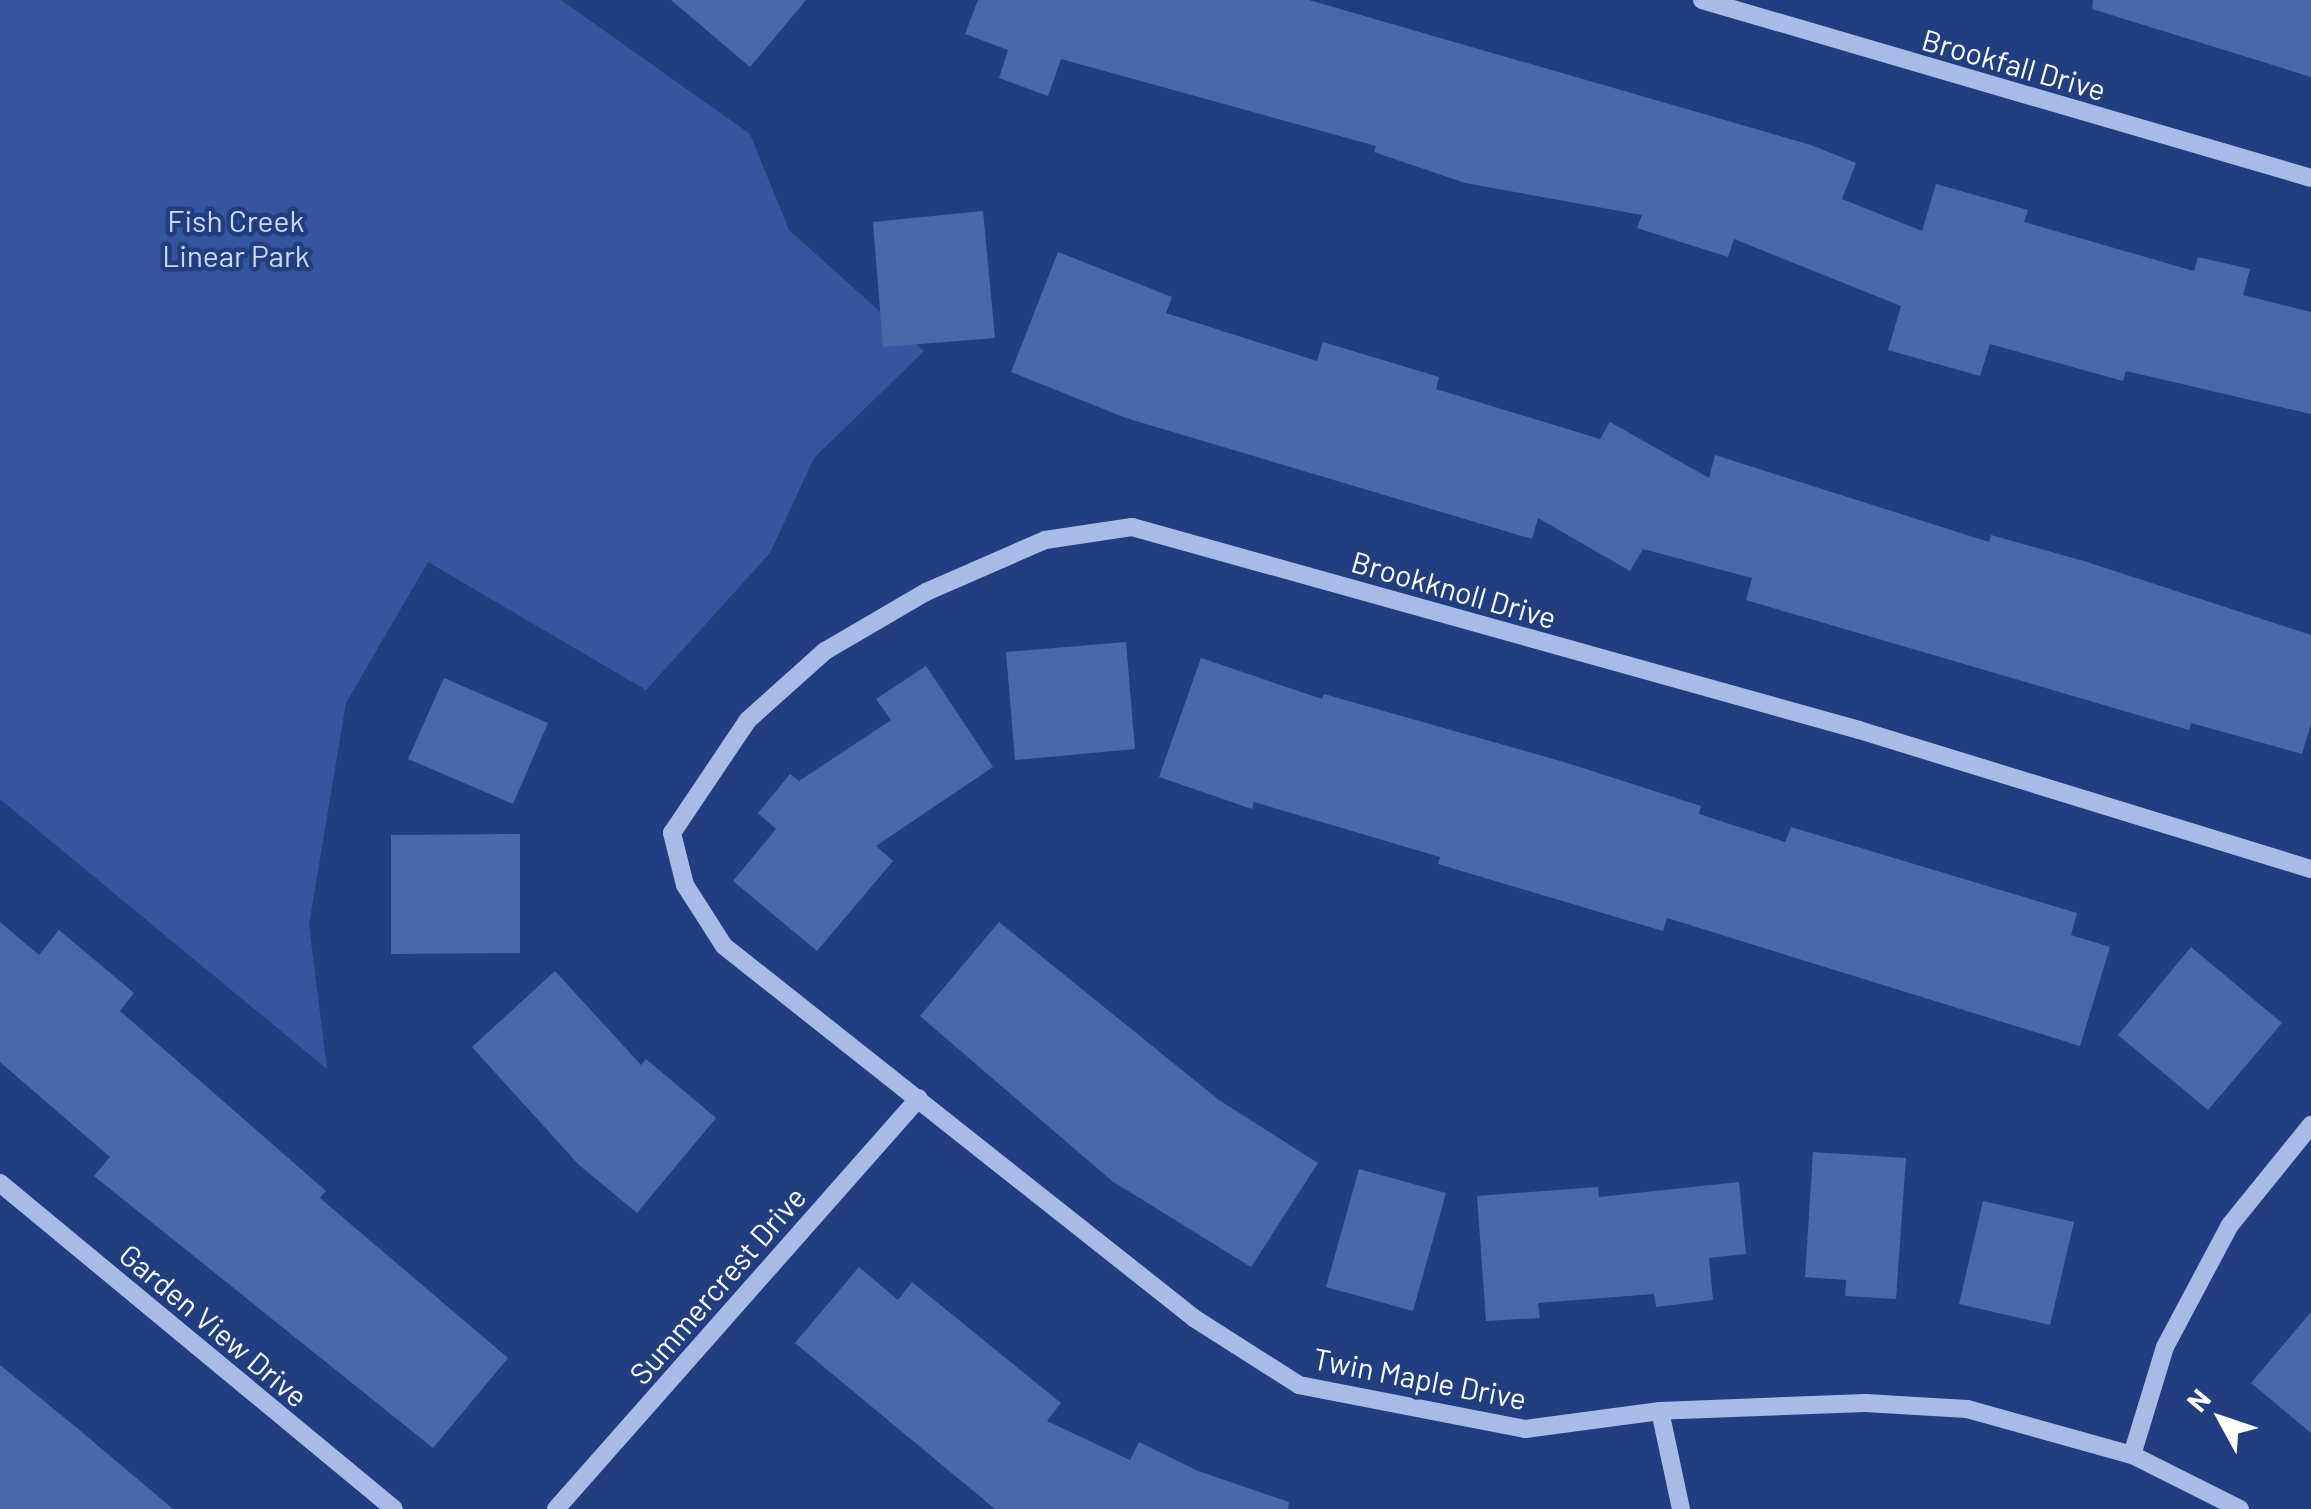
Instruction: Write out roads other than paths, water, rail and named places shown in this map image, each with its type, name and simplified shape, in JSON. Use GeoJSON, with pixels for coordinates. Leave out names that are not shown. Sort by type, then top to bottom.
{"type":"FeatureCollection","features":[{"type":"Feature","properties":{"kind":"street","name":"Brookfall Drive"},"geometry":{"type":"LineString","coordinates":[[1702,0],[2311,178]]}},
{"type":"Feature","properties":{"kind":"street","name":"Brookknoll Drive"},"geometry":{"type":"LineString","coordinates":[[672,833],[748,720],[825,651],[926,592],[1046,540],[1132,527],[1859,730],[2311,869]]}},
{"type":"Feature","properties":{"kind":"street","name":"Twin Maple Drive"},"geometry":{"type":"LineString","coordinates":[[672,833],[684,885],[724,946],[1194,1318],[1298,1385],[1525,1429],[1660,1411],[1865,1403],[1967,1409],[2132,1455],[2240,1509]]}},
{"type":"Feature","properties":{"kind":"street","name":"Summercrest Drive"},"geometry":{"type":"LineString","coordinates":[[556,1509],[918,1098]]}},
{"type":"Feature","properties":{"kind":"street"},"geometry":{"type":"LineString","coordinates":[[2132,1455],[2165,1348],[2230,1225],[2311,1125]]}},
{"type":"Feature","properties":{"kind":"street","name":"Garden View Drive"},"geometry":{"type":"LineString","coordinates":[[0,1183],[394,1509]]}},
{"type":"Feature","properties":{"kind":"street"},"geometry":{"type":"LineString","coordinates":[[1660,1411],[1681,1509]]}},
{"type":"Feature","properties":{"kind":"park label","name":"Fish Creek Linear Park"},"geometry":{"type":"Point","coordinates":[236,237]}}]}
